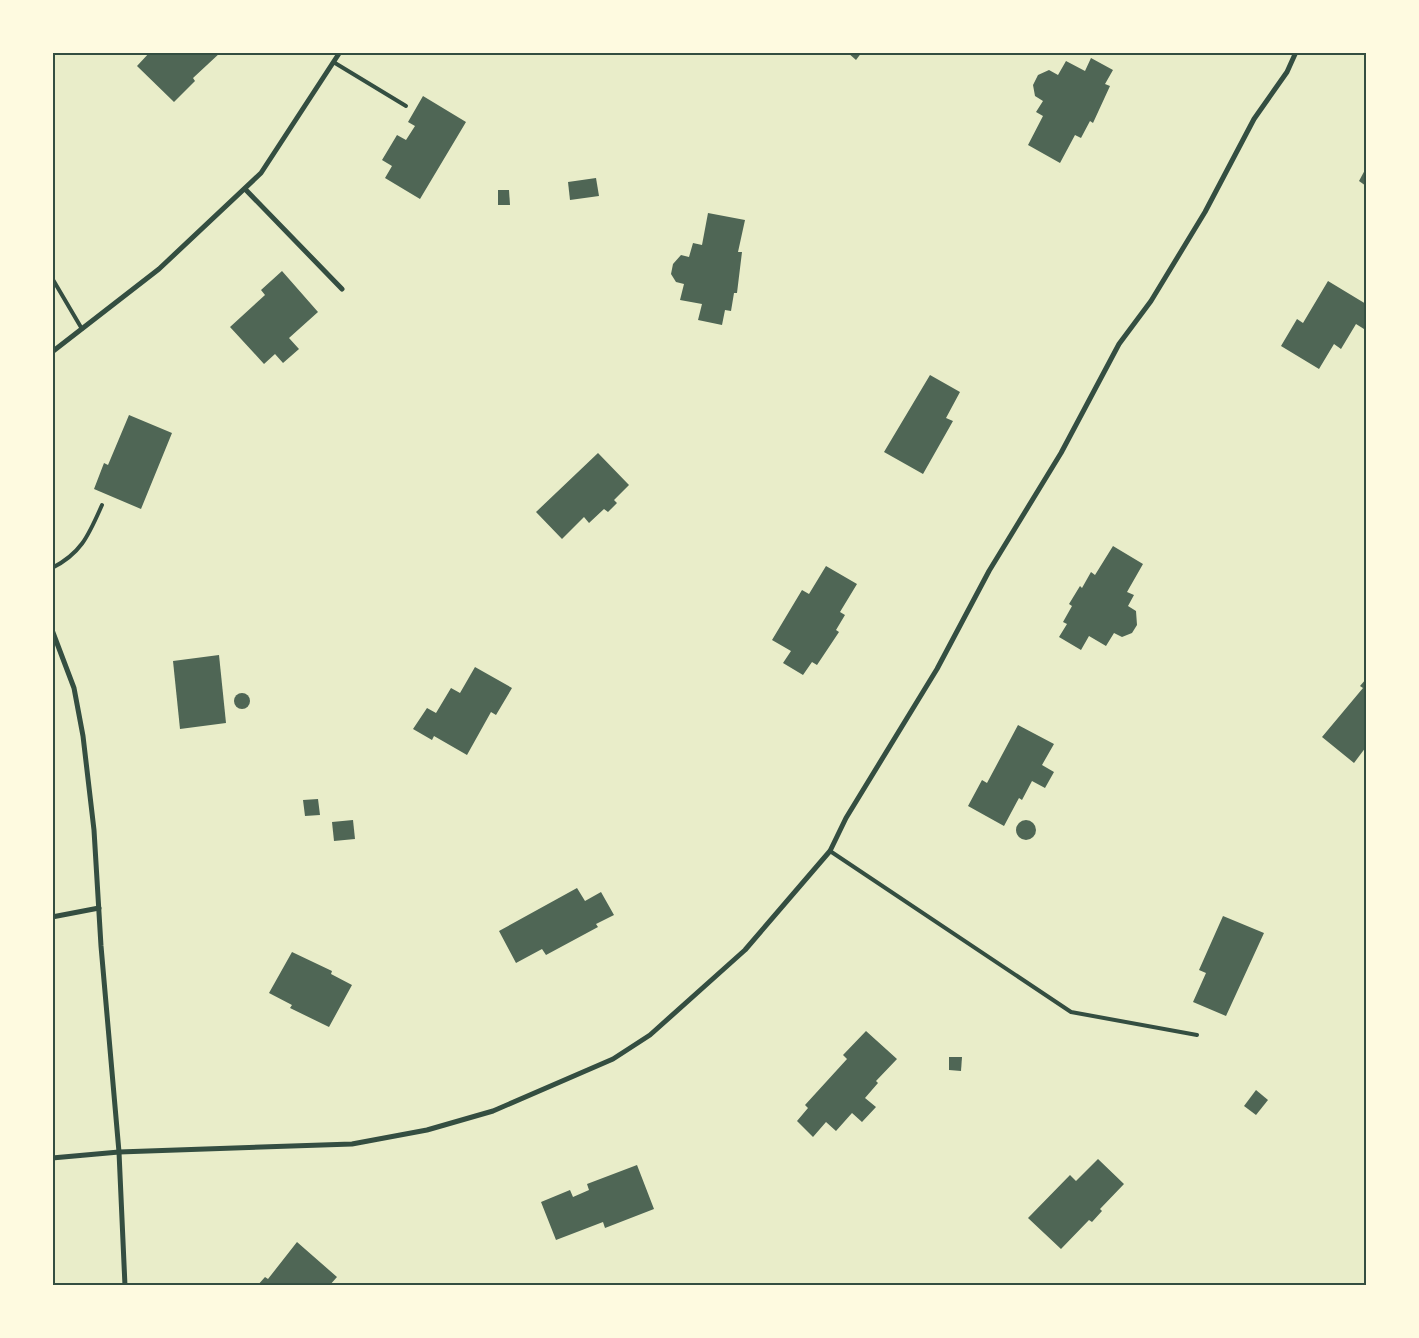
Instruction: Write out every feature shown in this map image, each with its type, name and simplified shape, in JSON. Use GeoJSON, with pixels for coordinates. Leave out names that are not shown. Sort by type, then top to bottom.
{"type":"FeatureCollection","features":[{"type":"Feature","properties":{"kind":"street"},"geometry":{"type":"LineString","coordinates":[[52,352],[159,269],[246,189],[261,173],[280,147],[335,63],[340,52]]}},
{"type":"Feature","properties":{"kind":"street"},"geometry":{"type":"LineString","coordinates":[[52,1158],[120,1152],[352,1144],[427,1130],[492,1111],[544,1090],[613,1059],[650,1035],[745,950],[830,851],[846,818],[936,669],[989,571],[1061,453],[1119,344],[1151,301],[1205,212],[1254,119],[1287,72],[1296,52]]}},
{"type":"Feature","properties":{"kind":"street"},"geometry":{"type":"LineString","coordinates":[[246,189],[342,289]]}},
{"type":"Feature","properties":{"kind":"street"},"geometry":{"type":"LineString","coordinates":[[52,630],[74,688],[83,736],[94,830],[98,908],[120,1152],[125,1286]]}},
{"type":"Feature","properties":{"kind":"street"},"geometry":{"type":"LineString","coordinates":[[52,917],[98,908]]}},
{"type":"Feature","properties":{"kind":"lane"},"geometry":{"type":"LineString","coordinates":[[335,63],[406,106]]}},
{"type":"Feature","properties":{"kind":"lane"},"geometry":{"type":"LineString","coordinates":[[52,278],[82,329]]}},
{"type":"Feature","properties":{"kind":"lane"},"geometry":{"type":"LineString","coordinates":[[52,568],[68,560],[86,541],[102,505]]}},
{"type":"Feature","properties":{"kind":"lane"},"geometry":{"type":"LineString","coordinates":[[830,851],[1071,1012],[1198,1035]]}},
{"type":"Feature","properties":{"kind":"building"},"geometry":{"type":"Polygon","coordinates":[[[150,52],[221,52],[193,78],[195,81],[174,102],[137,66],[150,52]]]}},
{"type":"Feature","properties":{"kind":"building"},"geometry":{"type":"Polygon","coordinates":[[[847,52],[862,52],[856,60],[847,52]]]}},
{"type":"Feature","properties":{"kind":"building"},"geometry":{"type":"Polygon","coordinates":[[[1091,58],[1113,70],[1105,84],[1110,86],[1093,123],[1090,121],[1081,138],[1075,135],[1060,163],[1028,145],[1043,116],[1036,112],[1043,101],[1035,96],[1033,85],[1038,75],[1049,70],[1058,75],[1066,61],[1085,71],[1091,58]]]}},
{"type":"Feature","properties":{"kind":"building"},"geometry":{"type":"Polygon","coordinates":[[[423,96],[466,122],[420,199],[385,178],[392,166],[382,160],[397,135],[406,140],[415,126],[408,122],[423,96]]]}},
{"type":"Feature","properties":{"kind":"building"},"geometry":{"type":"Polygon","coordinates":[[[1366,168],[1366,186],[1359,181],[1366,168]]]}},
{"type":"Feature","properties":{"kind":"building"},"geometry":{"type":"Polygon","coordinates":[[[596,178],[599,196],[570,200],[568,182],[596,178]]]}},
{"type":"Feature","properties":{"kind":"building"},"geometry":{"type":"Polygon","coordinates":[[[498,190],[509,190],[510,205],[498,205],[498,190]]]}},
{"type":"Feature","properties":{"kind":"building"},"geometry":{"type":"Polygon","coordinates":[[[708,213],[745,220],[738,252],[742,252],[737,293],[734,293],[731,311],[725,310],[722,325],[698,320],[702,304],[680,300],[684,284],[676,282],[671,274],[673,264],[681,255],[689,257],[693,243],[702,245],[708,213]]]}},
{"type":"Feature","properties":{"kind":"building"},"geometry":{"type":"Polygon","coordinates":[[[282,271],[318,312],[289,338],[299,349],[283,363],[275,354],[264,364],[230,327],[265,295],[261,290],[282,271]]]}},
{"type":"Feature","properties":{"kind":"building"},"geometry":{"type":"Polygon","coordinates":[[[1328,281],[1366,304],[1366,325],[1364,329],[1356,324],[1341,349],[1334,344],[1319,369],[1281,346],[1297,319],[1303,323],[1328,281]]]}},
{"type":"Feature","properties":{"kind":"building"},"geometry":{"type":"Polygon","coordinates":[[[930,375],[960,392],[946,418],[953,421],[923,474],[884,452],[930,375]]]}},
{"type":"Feature","properties":{"kind":"building"},"geometry":{"type":"Polygon","coordinates":[[[129,415],[172,433],[141,509],[94,489],[104,463],[108,465],[129,415]]]}},
{"type":"Feature","properties":{"kind":"building"},"geometry":{"type":"Polygon","coordinates":[[[598,453],[629,485],[614,500],[617,503],[608,512],[604,509],[589,523],[584,517],[562,539],[536,512],[598,453]]]}},
{"type":"Feature","properties":{"kind":"building"},"geometry":{"type":"Polygon","coordinates":[[[1113,546],[1143,564],[1127,592],[1134,595],[1128,606],[1136,611],[1137,625],[1132,633],[1122,637],[1114,633],[1106,646],[1089,636],[1081,650],[1059,637],[1067,624],[1063,622],[1072,606],[1069,604],[1080,586],[1082,588],[1091,572],[1095,575],[1113,546]]]}},
{"type":"Feature","properties":{"kind":"building"},"geometry":{"type":"Polygon","coordinates":[[[826,566],[857,584],[840,612],[845,615],[836,630],[839,632],[817,665],[812,662],[803,675],[783,663],[791,651],[772,640],[802,590],[809,594],[826,566]]]}},
{"type":"Feature","properties":{"kind":"building"},"geometry":{"type":"Polygon","coordinates":[[[219,655],[226,723],[180,729],[173,661],[219,655]]]}},
{"type":"Feature","properties":{"kind":"building"},"geometry":{"type":"Polygon","coordinates":[[[475,667],[512,688],[496,715],[491,712],[467,755],[434,736],[432,740],[413,729],[427,708],[436,713],[451,688],[460,693],[475,667]]]}},
{"type":"Feature","properties":{"kind":"building"},"geometry":{"type":"Polygon","coordinates":[[[1366,679],[1366,747],[1354,763],[1322,737],[1363,688],[1360,686],[1366,679]]]}},
{"type":"Feature","properties":{"kind":"building"},"geometry":{"type":"Polygon","coordinates":[[[242,693],[248,695],[250,701],[248,707],[242,709],[236,707],[234,701],[236,695],[242,693]]]}},
{"type":"Feature","properties":{"kind":"building"},"geometry":{"type":"Polygon","coordinates":[[[1018,725],[1054,744],[1042,765],[1054,772],[1045,788],[1032,781],[1022,800],[1019,798],[1004,826],[968,806],[982,780],[987,783],[1018,725]]]}},
{"type":"Feature","properties":{"kind":"building"},"geometry":{"type":"Polygon","coordinates":[[[318,799],[320,815],[305,816],[303,800],[318,799]]]}},
{"type":"Feature","properties":{"kind":"building"},"geometry":{"type":"Polygon","coordinates":[[[353,820],[355,839],[334,841],[332,822],[353,820]]]}},
{"type":"Feature","properties":{"kind":"building"},"geometry":{"type":"Polygon","coordinates":[[[1026,820],[1033,823],[1036,830],[1033,837],[1026,840],[1019,837],[1016,830],[1019,823],[1026,820]]]}},
{"type":"Feature","properties":{"kind":"building"},"geometry":{"type":"Polygon","coordinates":[[[577,888],[585,901],[601,892],[614,915],[596,924],[598,927],[546,955],[542,949],[516,963],[499,931],[577,888]]]}},
{"type":"Feature","properties":{"kind":"building"},"geometry":{"type":"Polygon","coordinates":[[[1223,916],[1264,933],[1226,1016],[1193,1002],[1206,973],[1199,970],[1223,916]]]}},
{"type":"Feature","properties":{"kind":"building"},"geometry":{"type":"Polygon","coordinates":[[[292,952],[332,971],[331,974],[352,985],[329,1027],[290,1008],[292,1005],[269,993],[292,952]]]}},
{"type":"Feature","properties":{"kind":"building"},"geometry":{"type":"Polygon","coordinates":[[[866,1031],[897,1059],[876,1081],[878,1083],[865,1098],[876,1107],[862,1122],[852,1113],[836,1131],[826,1122],[813,1137],[797,1121],[808,1108],[805,1105],[847,1059],[843,1055],[866,1031]]]}},
{"type":"Feature","properties":{"kind":"building"},"geometry":{"type":"Polygon","coordinates":[[[949,1057],[962,1057],[961,1071],[949,1070],[949,1057]]]}},
{"type":"Feature","properties":{"kind":"building"},"geometry":{"type":"Polygon","coordinates":[[[1256,1090],[1268,1100],[1256,1115],[1244,1106],[1256,1090]]]}},
{"type":"Feature","properties":{"kind":"building"},"geometry":{"type":"Polygon","coordinates":[[[1098,1159],[1124,1184],[1100,1209],[1102,1211],[1092,1222],[1089,1220],[1061,1249],[1028,1218],[1070,1175],[1076,1181],[1098,1159]]]}},
{"type":"Feature","properties":{"kind":"building"},"geometry":{"type":"Polygon","coordinates":[[[637,1165],[654,1209],[605,1228],[603,1222],[556,1240],[541,1202],[570,1190],[573,1197],[589,1190],[587,1184],[637,1165]]]}},
{"type":"Feature","properties":{"kind":"building"},"geometry":{"type":"Polygon","coordinates":[[[297,1242],[337,1277],[329,1286],[257,1286],[265,1277],[268,1279],[297,1242]]]}}]}
